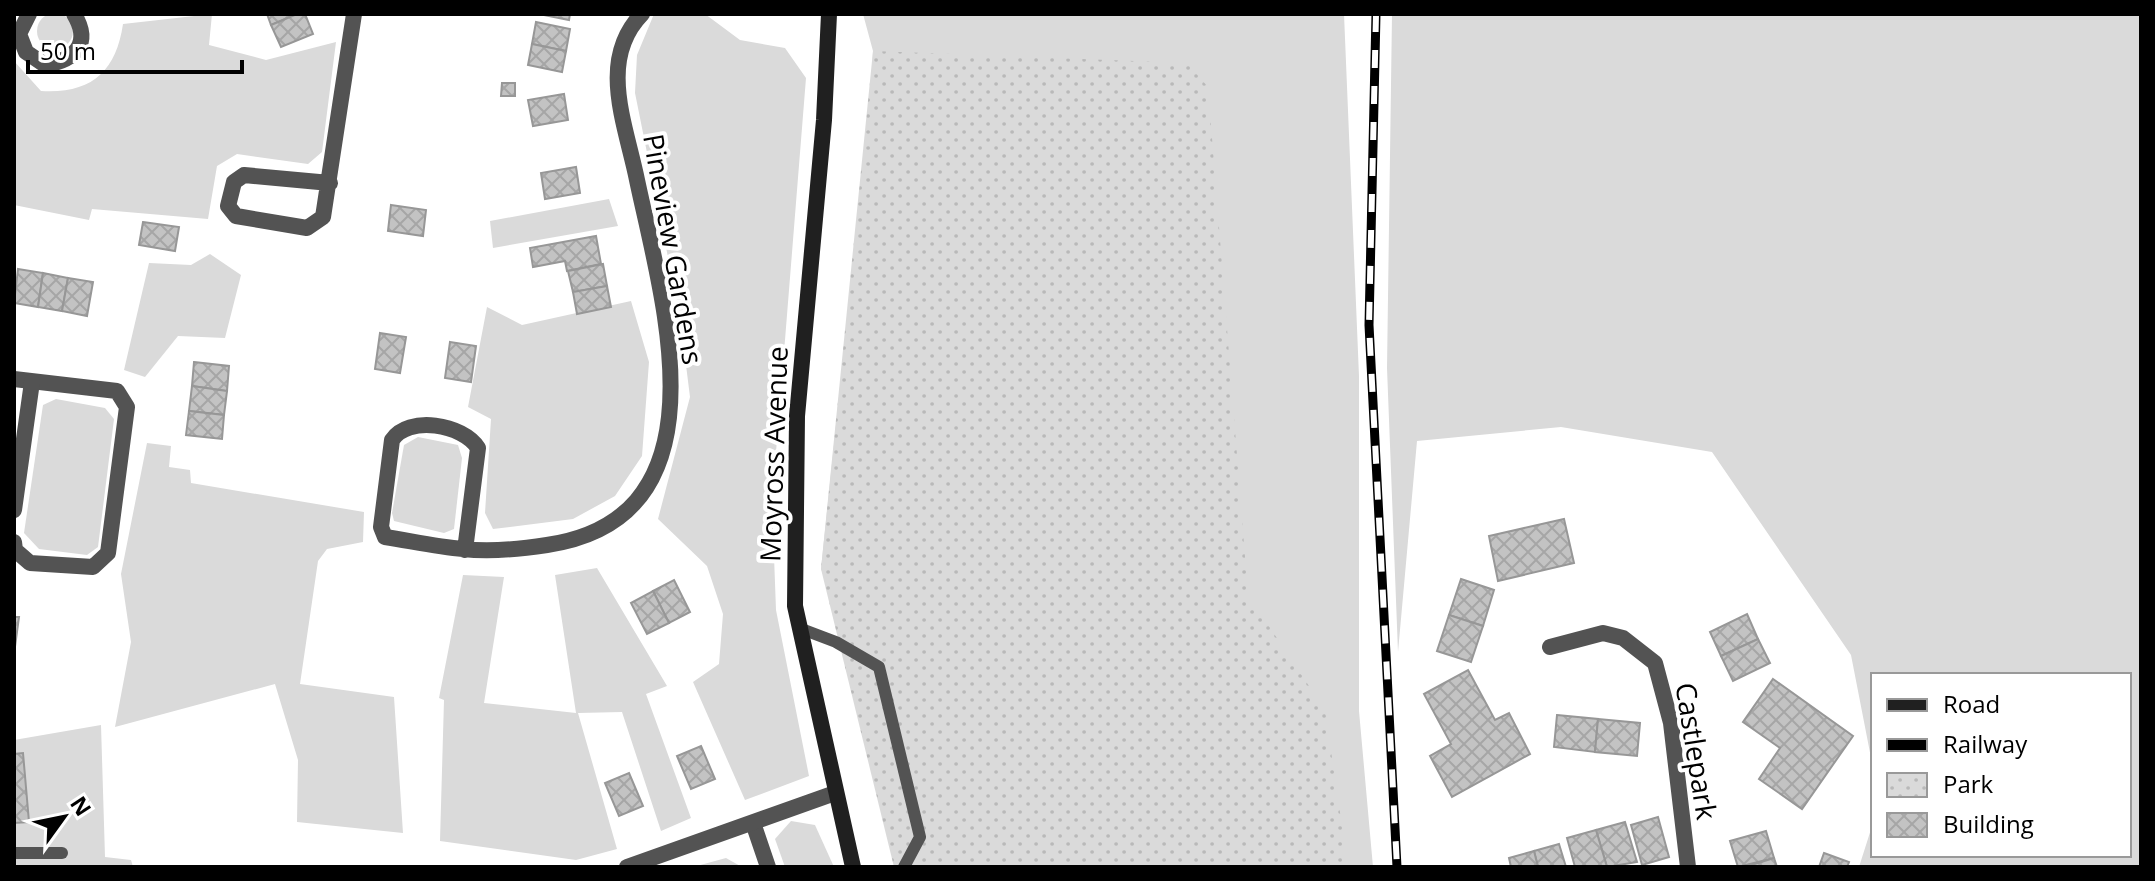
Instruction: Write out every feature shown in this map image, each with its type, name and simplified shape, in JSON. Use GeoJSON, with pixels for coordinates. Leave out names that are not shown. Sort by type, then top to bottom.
{"type":"FeatureCollection","features":[{"type":"Feature","properties":{"kind":"street"},"geometry":{"type":"LineString","coordinates":[[29,14],[17,32],[26,52],[45,65],[67,61],[80,46],[81,28],[74,14]]}},
{"type":"Feature","properties":{"kind":"street"},"geometry":{"type":"LineString","coordinates":[[330,183],[244,175],[234,182],[228,206],[236,216],[307,228],[323,217],[330,183],[354,14]]}},
{"type":"Feature","properties":{"kind":"street","name":"Pineview Gardens"},"geometry":{"type":"LineString","coordinates":[[465,550],[478,448],[472,438],[462,433],[414,424],[398,430],[392,440],[386,483],[381,527],[385,537],[465,550],[532,548],[569,542],[597,532],[626,515],[646,489],[664,455],[672,385],[669,359],[640,193],[619,104],[617,57],[629,28],[642,14]]}},
{"type":"Feature","properties":{"kind":"street","name":"Moyross Avenue"},"geometry":{"type":"LineString","coordinates":[[829,14],[824,120],[797,416],[793,502],[795,606],[853,867]]}},
{"type":"Feature","properties":{"kind":"street"},"geometry":{"type":"LineString","coordinates":[[14,379],[117,391],[127,407],[108,553],[93,567],[30,563],[15,550],[14,542]]}},
{"type":"Feature","properties":{"kind":"street"},"geometry":{"type":"LineString","coordinates":[[14,510],[32,382]]}},
{"type":"Feature","properties":{"kind":"street","name":"Castlepark"},"geometry":{"type":"LineString","coordinates":[[1550,647],[1603,633],[1623,638],[1655,663],[1671,723],[1688,867]]}},
{"type":"Feature","properties":{"kind":"street"},"geometry":{"type":"LineString","coordinates":[[627,867],[835,793]]}},
{"type":"Feature","properties":{"kind":"street"},"geometry":{"type":"LineString","coordinates":[[753,823],[768,867]]}},
{"type":"Feature","properties":{"kind":"lane"},"geometry":{"type":"LineString","coordinates":[[799,628],[836,642],[879,667],[920,837],[904,867]]}},
{"type":"Feature","properties":{"kind":"lane"},"geometry":{"type":"LineString","coordinates":[[14,853],[62,853]]}},
{"type":"Feature","properties":{"kind":"green space"},"geometry":{"type":"Polygon","coordinates":[[[55,13],[67,19],[73,31],[67,43],[55,49],[43,43],[37,31],[43,19],[55,13]]]}},
{"type":"Feature","properties":{"kind":"green space"},"geometry":{"type":"Polygon","coordinates":[[[212,14],[209,45],[266,60],[336,42],[322,152],[308,164],[237,154],[217,166],[208,219],[92,209],[89,220],[14,205],[14,61],[41,91],[74,89],[98,77],[107,67],[120,41],[123,24],[212,14]]]}},
{"type":"Feature","properties":{"kind":"green space"},"geometry":{"type":"Polygon","coordinates":[[[654,14],[705,14],[740,40],[785,48],[806,78],[772,502],[776,610],[809,776],[745,800],[693,682],[719,664],[723,614],[707,566],[658,519],[690,397],[680,317],[635,93],[637,55],[654,14]]]}},
{"type":"Feature","properties":{"kind":"green space"},"geometry":{"type":"Polygon","coordinates":[[[863,14],[1344,14],[1359,376],[1359,711],[1373,867],[970,867],[821,569],[871,89],[873,51],[863,14]]]}},
{"type":"Feature","properties":{"kind":"green space"},"geometry":{"type":"Polygon","coordinates":[[[1392,14],[2141,14],[2141,867],[1859,867],[1871,829],[1871,857],[2131,857],[2131,673],[1871,673],[1871,758],[1851,655],[1712,452],[1561,427],[1417,441],[1398,652],[1387,368],[1392,14]]]}},
{"type":"Feature","properties":{"kind":"green space"},"geometry":{"type":"Polygon","coordinates":[[[873,51],[1187,63],[1208,87],[1248,595],[1325,710],[1348,867],[894,867],[821,569],[873,51]]]}},
{"type":"Feature","properties":{"kind":"green space"},"geometry":{"type":"Polygon","coordinates":[[[609,199],[618,226],[493,248],[490,221],[609,199]]]}},
{"type":"Feature","properties":{"kind":"green space"},"geometry":{"type":"Polygon","coordinates":[[[210,254],[241,275],[225,338],[178,336],[145,377],[124,370],[149,263],[191,265],[210,254]]]}},
{"type":"Feature","properties":{"kind":"green space"},"geometry":{"type":"Polygon","coordinates":[[[631,301],[649,362],[642,456],[615,496],[573,519],[493,529],[485,513],[491,419],[468,407],[487,307],[522,325],[631,301]]]}},
{"type":"Feature","properties":{"kind":"green space"},"geometry":{"type":"Polygon","coordinates":[[[56,399],[105,408],[114,419],[98,547],[87,555],[39,549],[24,533],[43,405],[56,399]]]}},
{"type":"Feature","properties":{"kind":"green space"},"geometry":{"type":"Polygon","coordinates":[[[418,437],[458,445],[462,458],[454,529],[444,533],[394,521],[392,513],[404,445],[418,437]]]}},
{"type":"Feature","properties":{"kind":"green space"},"geometry":{"type":"Polygon","coordinates":[[[147,443],[171,446],[169,467],[190,470],[191,483],[364,512],[363,542],[327,549],[318,561],[300,684],[394,697],[403,833],[297,822],[298,760],[275,684],[115,727],[131,642],[121,574],[147,443]]]}},
{"type":"Feature","properties":{"kind":"green space"},"geometry":{"type":"Polygon","coordinates":[[[597,568],[667,686],[646,694],[691,818],[661,831],[622,712],[578,713],[617,849],[576,860],[440,841],[444,700],[439,698],[463,575],[504,577],[484,703],[576,713],[555,575],[597,568]]]}},
{"type":"Feature","properties":{"kind":"green space"},"geometry":{"type":"Polygon","coordinates":[[[101,725],[105,857],[131,860],[133,867],[14,867],[14,740],[101,725]]]}},
{"type":"Feature","properties":{"kind":"green space"},"geometry":{"type":"Polygon","coordinates":[[[791,821],[815,825],[834,867],[785,867],[775,839],[791,821]]]}},
{"type":"Feature","properties":{"kind":"green space"},"geometry":{"type":"Polygon","coordinates":[[[726,858],[742,867],[693,867],[726,858]]]}},
{"type":"Feature","properties":{"kind":"building"},"geometry":{"type":"Polygon","coordinates":[[[267,14],[297,14],[271,25],[267,14]]]}},
{"type":"Feature","properties":{"kind":"building"},"geometry":{"type":"Polygon","coordinates":[[[297,14],[305,14],[313,34],[281,47],[271,25],[297,14]]]}},
{"type":"Feature","properties":{"kind":"building"},"geometry":{"type":"Polygon","coordinates":[[[539,14],[570,14],[569,20],[539,14]]]}},
{"type":"Feature","properties":{"kind":"building"},"geometry":{"type":"Polygon","coordinates":[[[536,22],[570,29],[566,51],[532,44],[536,22]]]}},
{"type":"Feature","properties":{"kind":"building"},"geometry":{"type":"Polygon","coordinates":[[[532,44],[566,51],[562,72],[528,65],[532,44]]]}},
{"type":"Feature","properties":{"kind":"building"},"geometry":{"type":"Polygon","coordinates":[[[502,83],[515,83],[515,96],[501,96],[502,83]]]}},
{"type":"Feature","properties":{"kind":"building"},"geometry":{"type":"Polygon","coordinates":[[[564,94],[568,120],[533,126],[528,100],[564,94]]]}},
{"type":"Feature","properties":{"kind":"building"},"geometry":{"type":"Polygon","coordinates":[[[576,167],[580,193],[545,199],[541,173],[576,167]]]}},
{"type":"Feature","properties":{"kind":"building"},"geometry":{"type":"Polygon","coordinates":[[[391,205],[426,210],[423,236],[388,231],[391,205]]]}},
{"type":"Feature","properties":{"kind":"building"},"geometry":{"type":"Polygon","coordinates":[[[143,222],[179,227],[175,251],[139,245],[143,222]]]}},
{"type":"Feature","properties":{"kind":"building"},"geometry":{"type":"Polygon","coordinates":[[[596,236],[601,264],[567,271],[565,261],[533,267],[530,248],[596,236]]]}},
{"type":"Feature","properties":{"kind":"building"},"geometry":{"type":"Polygon","coordinates":[[[603,264],[607,286],[573,292],[568,271],[603,264]]]}},
{"type":"Feature","properties":{"kind":"building"},"geometry":{"type":"Polygon","coordinates":[[[18,269],[43,273],[38,307],[14,303],[18,269]]]}},
{"type":"Feature","properties":{"kind":"building"},"geometry":{"type":"Polygon","coordinates":[[[43,273],[68,278],[62,311],[38,307],[43,273]]]}},
{"type":"Feature","properties":{"kind":"building"},"geometry":{"type":"Polygon","coordinates":[[[68,278],[93,282],[87,316],[62,311],[68,278]]]}},
{"type":"Feature","properties":{"kind":"building"},"geometry":{"type":"Polygon","coordinates":[[[607,286],[611,307],[577,314],[573,292],[607,286]]]}},
{"type":"Feature","properties":{"kind":"building"},"geometry":{"type":"Polygon","coordinates":[[[380,333],[406,337],[400,373],[375,369],[380,333]]]}},
{"type":"Feature","properties":{"kind":"building"},"geometry":{"type":"Polygon","coordinates":[[[450,342],[476,346],[471,382],[445,378],[450,342]]]}},
{"type":"Feature","properties":{"kind":"building"},"geometry":{"type":"Polygon","coordinates":[[[194,362],[229,366],[227,391],[192,386],[194,362]]]}},
{"type":"Feature","properties":{"kind":"building"},"geometry":{"type":"Polygon","coordinates":[[[192,386],[227,391],[224,415],[189,411],[192,386]]]}},
{"type":"Feature","properties":{"kind":"building"},"geometry":{"type":"Polygon","coordinates":[[[189,411],[224,415],[222,439],[186,435],[189,411]]]}},
{"type":"Feature","properties":{"kind":"building"},"geometry":{"type":"Polygon","coordinates":[[[1564,519],[1574,563],[1498,581],[1489,536],[1564,519]]]}},
{"type":"Feature","properties":{"kind":"building"},"geometry":{"type":"Polygon","coordinates":[[[1461,579],[1494,590],[1483,626],[1449,615],[1461,579]]]}},
{"type":"Feature","properties":{"kind":"building"},"geometry":{"type":"Polygon","coordinates":[[[674,580],[690,612],[669,623],[653,591],[674,580]]]}},
{"type":"Feature","properties":{"kind":"building"},"geometry":{"type":"Polygon","coordinates":[[[653,591],[669,623],[647,634],[631,603],[653,591]]]}},
{"type":"Feature","properties":{"kind":"building"},"geometry":{"type":"Polygon","coordinates":[[[1747,614],[1758,639],[1721,656],[1710,632],[1747,614]]]}},
{"type":"Feature","properties":{"kind":"building"},"geometry":{"type":"Polygon","coordinates":[[[1449,615],[1483,626],[1471,662],[1437,651],[1449,615]]]}},
{"type":"Feature","properties":{"kind":"building"},"geometry":{"type":"Polygon","coordinates":[[[14,617],[19,617],[14,654],[14,617]]]}},
{"type":"Feature","properties":{"kind":"building"},"geometry":{"type":"Polygon","coordinates":[[[1758,639],[1770,663],[1733,681],[1721,656],[1758,639]]]}},
{"type":"Feature","properties":{"kind":"building"},"geometry":{"type":"Polygon","coordinates":[[[1468,670],[1495,720],[1509,713],[1530,754],[1452,797],[1430,756],[1451,744],[1424,694],[1468,670]]]}},
{"type":"Feature","properties":{"kind":"building"},"geometry":{"type":"Polygon","coordinates":[[[1773,679],[1853,736],[1802,809],[1759,779],[1780,748],[1743,722],[1773,679]]]}},
{"type":"Feature","properties":{"kind":"building"},"geometry":{"type":"Polygon","coordinates":[[[1557,715],[1598,719],[1595,752],[1554,747],[1557,715]]]}},
{"type":"Feature","properties":{"kind":"building"},"geometry":{"type":"Polygon","coordinates":[[[1598,719],[1640,723],[1637,756],[1595,752],[1598,719]]]}},
{"type":"Feature","properties":{"kind":"building"},"geometry":{"type":"Polygon","coordinates":[[[701,746],[715,779],[691,789],[677,756],[701,746]]]}},
{"type":"Feature","properties":{"kind":"building"},"geometry":{"type":"Polygon","coordinates":[[[23,753],[29,822],[14,823],[14,754],[23,753]]]}},
{"type":"Feature","properties":{"kind":"building"},"geometry":{"type":"Polygon","coordinates":[[[629,773],[643,806],[619,816],[605,783],[629,773]]]}},
{"type":"Feature","properties":{"kind":"building"},"geometry":{"type":"Polygon","coordinates":[[[1658,817],[1669,857],[1642,865],[1631,825],[1658,817]]]}},
{"type":"Feature","properties":{"kind":"building"},"geometry":{"type":"Polygon","coordinates":[[[1625,822],[1637,862],[1607,867],[1596,830],[1625,822]]]}},
{"type":"Feature","properties":{"kind":"building"},"geometry":{"type":"Polygon","coordinates":[[[1596,830],[1607,867],[1575,867],[1567,838],[1596,830]]]}},
{"type":"Feature","properties":{"kind":"building"},"geometry":{"type":"Polygon","coordinates":[[[1766,831],[1774,858],[1738,867],[1730,841],[1766,831]]]}},
{"type":"Feature","properties":{"kind":"building"},"geometry":{"type":"Polygon","coordinates":[[[1559,844],[1566,867],[1538,867],[1534,851],[1559,844]]]}},
{"type":"Feature","properties":{"kind":"building"},"geometry":{"type":"Polygon","coordinates":[[[1534,851],[1538,867],[1511,867],[1509,858],[1534,851]]]}},
{"type":"Feature","properties":{"kind":"building"},"geometry":{"type":"Polygon","coordinates":[[[1824,853],[1849,862],[1847,867],[1819,867],[1824,853]]]}},
{"type":"Feature","properties":{"kind":"building"},"geometry":{"type":"Polygon","coordinates":[[[1774,858],[1777,867],[1745,867],[1774,858]]]}},
{"type":"Feature","properties":{"kind":"railway"},"geometry":{"type":"LineString","coordinates":[[1376,14],[1369,325],[1397,867]]}}]}
